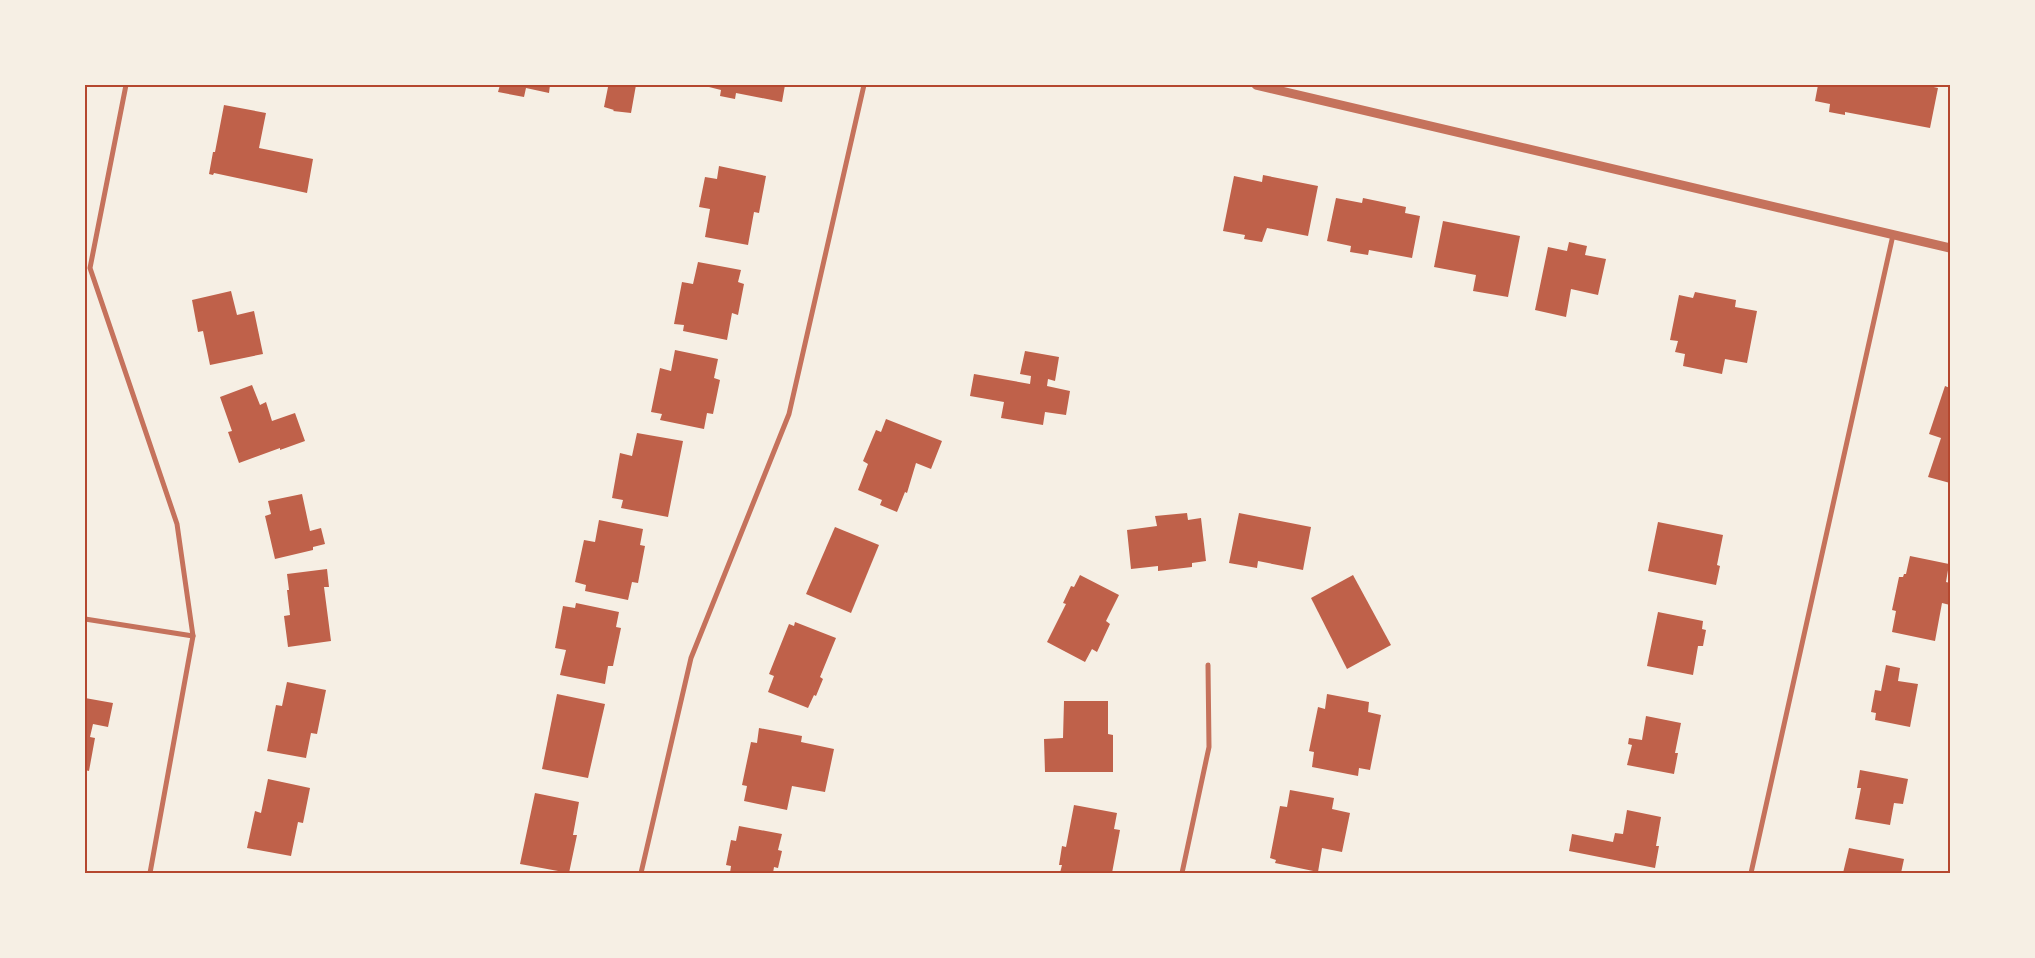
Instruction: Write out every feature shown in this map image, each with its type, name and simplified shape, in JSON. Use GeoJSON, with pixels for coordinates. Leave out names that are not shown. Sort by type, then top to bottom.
{"type":"FeatureCollection","features":[{"type":"Feature","properties":{"kind":"street"},"geometry":{"type":"LineString","coordinates":[[126,85],[90,268],[177,524],[193,636],[150,873]]}},
{"type":"Feature","properties":{"kind":"street"},"geometry":{"type":"LineString","coordinates":[[641,873],[691,658],[789,414],[864,85]]}},
{"type":"Feature","properties":{"kind":"street"},"geometry":{"type":"LineString","coordinates":[[1256,85],[1950,248]]}},
{"type":"Feature","properties":{"kind":"street"},"geometry":{"type":"LineString","coordinates":[[1751,873],[1893,235]]}},
{"type":"Feature","properties":{"kind":"street"},"geometry":{"type":"LineString","coordinates":[[85,619],[193,636]]}},
{"type":"Feature","properties":{"kind":"street"},"geometry":{"type":"LineString","coordinates":[[1182,873],[1210,747],[1208,665]]}},
{"type":"Feature","properties":{"kind":"building"},"geometry":{"type":"Polygon","coordinates":[[[500,85],[550,85],[549,93],[526,88],[524,97],[498,92],[500,85]]]}},
{"type":"Feature","properties":{"kind":"building"},"geometry":{"type":"Polygon","coordinates":[[[603,85],[636,85],[631,113],[613,111],[604,107],[608,87],[603,85]]]}},
{"type":"Feature","properties":{"kind":"building"},"geometry":{"type":"Polygon","coordinates":[[[709,85],[785,85],[782,102],[736,93],[735,99],[720,96],[721,90],[709,87],[709,85]]]}},
{"type":"Feature","properties":{"kind":"building"},"geometry":{"type":"Polygon","coordinates":[[[1818,85],[1925,85],[1938,88],[1930,128],[1845,112],[1845,115],[1829,112],[1830,104],[1815,101],[1818,85]]]}},
{"type":"Feature","properties":{"kind":"building"},"geometry":{"type":"Polygon","coordinates":[[[224,105],[266,113],[259,148],[313,159],[307,193],[214,173],[213,175],[209,174],[224,105]]]}},
{"type":"Feature","properties":{"kind":"building"},"geometry":{"type":"Polygon","coordinates":[[[719,166],[766,176],[759,213],[754,212],[748,245],[705,237],[710,209],[699,207],[705,177],[717,179],[719,166]]]}},
{"type":"Feature","properties":{"kind":"building"},"geometry":{"type":"Polygon","coordinates":[[[1263,175],[1318,186],[1308,236],[1267,228],[1262,242],[1244,239],[1245,235],[1223,231],[1234,176],[1262,182],[1263,175]]]}},
{"type":"Feature","properties":{"kind":"building"},"geometry":{"type":"Polygon","coordinates":[[[1336,198],[1362,203],[1363,198],[1406,207],[1405,213],[1420,216],[1412,258],[1369,250],[1368,255],[1350,252],[1351,246],[1327,241],[1336,198]]]}},
{"type":"Feature","properties":{"kind":"building"},"geometry":{"type":"Polygon","coordinates":[[[1443,221],[1520,236],[1508,297],[1473,291],[1476,275],[1434,267],[1443,221]]]}},
{"type":"Feature","properties":{"kind":"building"},"geometry":{"type":"Polygon","coordinates":[[[1569,242],[1587,246],[1585,255],[1606,259],[1598,295],[1571,289],[1566,317],[1535,310],[1548,247],[1567,251],[1569,242]]]}},
{"type":"Feature","properties":{"kind":"building"},"geometry":{"type":"Polygon","coordinates":[[[698,262],[741,270],[738,282],[744,284],[738,315],[732,313],[727,340],[683,331],[684,325],[674,324],[682,282],[693,284],[698,262]]]}},
{"type":"Feature","properties":{"kind":"building"},"geometry":{"type":"Polygon","coordinates":[[[231,291],[237,315],[254,311],[263,354],[210,365],[203,331],[198,332],[192,300],[231,291]]]}},
{"type":"Feature","properties":{"kind":"building"},"geometry":{"type":"Polygon","coordinates":[[[1695,292],[1736,300],[1735,307],[1757,311],[1747,363],[1725,359],[1722,374],[1683,366],[1685,354],[1675,352],[1678,341],[1670,340],[1679,295],[1693,298],[1695,292]]]}},
{"type":"Feature","properties":{"kind":"building"},"geometry":{"type":"Polygon","coordinates":[[[675,350],[718,359],[714,378],[720,380],[713,414],[707,413],[704,429],[660,420],[662,414],[651,412],[660,368],[671,371],[675,350]]]}},
{"type":"Feature","properties":{"kind":"building"},"geometry":{"type":"Polygon","coordinates":[[[1025,351],[1059,357],[1055,381],[1048,379],[1047,386],[1070,391],[1066,415],[1045,412],[1043,425],[1001,418],[1004,402],[970,396],[974,374],[1030,384],[1031,376],[1020,374],[1025,351]]]}},
{"type":"Feature","properties":{"kind":"building"},"geometry":{"type":"Polygon","coordinates":[[[252,385],[260,405],[266,402],[272,421],[295,413],[305,441],[239,463],[228,432],[232,431],[220,397],[252,385]]]}},
{"type":"Feature","properties":{"kind":"building"},"geometry":{"type":"Polygon","coordinates":[[[1945,386],[1950,388],[1950,483],[1928,477],[1941,438],[1929,434],[1945,386]]]}},
{"type":"Feature","properties":{"kind":"building"},"geometry":{"type":"Polygon","coordinates":[[[886,419],[942,441],[931,469],[916,463],[907,493],[905,492],[897,512],[880,505],[882,500],[858,490],[868,464],[863,461],[876,430],[881,432],[886,419]]]}},
{"type":"Feature","properties":{"kind":"building"},"geometry":{"type":"Polygon","coordinates":[[[637,433],[683,441],[668,517],[621,508],[623,500],[612,498],[620,453],[632,456],[637,433]]]}},
{"type":"Feature","properties":{"kind":"building"},"geometry":{"type":"Polygon","coordinates":[[[302,494],[310,531],[321,528],[325,544],[313,547],[313,550],[275,559],[265,516],[271,514],[268,501],[302,494]]]}},
{"type":"Feature","properties":{"kind":"building"},"geometry":{"type":"Polygon","coordinates":[[[1187,513],[1188,520],[1201,518],[1206,561],[1192,563],[1192,567],[1158,571],[1158,566],[1131,569],[1127,530],[1157,526],[1155,516],[1187,513]]]}},
{"type":"Feature","properties":{"kind":"building"},"geometry":{"type":"Polygon","coordinates":[[[1239,513],[1311,527],[1303,570],[1258,561],[1257,568],[1229,563],[1239,513]]]}},
{"type":"Feature","properties":{"kind":"building"},"geometry":{"type":"Polygon","coordinates":[[[599,520],[643,529],[640,545],[645,546],[638,583],[632,582],[628,600],[585,591],[586,585],[575,582],[584,540],[595,542],[599,520]]]}},
{"type":"Feature","properties":{"kind":"building"},"geometry":{"type":"Polygon","coordinates":[[[1658,522],[1723,535],[1717,565],[1720,566],[1716,585],[1648,571],[1658,522]]]}},
{"type":"Feature","properties":{"kind":"building"},"geometry":{"type":"Polygon","coordinates":[[[835,527],[879,545],[851,613],[806,594],[835,527]]]}},
{"type":"Feature","properties":{"kind":"building"},"geometry":{"type":"Polygon","coordinates":[[[1910,556],[1949,564],[1946,582],[1950,583],[1950,605],[1942,603],[1935,641],[1892,632],[1896,611],[1892,610],[1899,577],[1903,577],[1906,574],[1910,556]]]}},
{"type":"Feature","properties":{"kind":"building"},"geometry":{"type":"Polygon","coordinates":[[[327,569],[329,587],[324,587],[331,641],[288,647],[284,616],[290,615],[287,574],[327,569]]]}},
{"type":"Feature","properties":{"kind":"building"},"geometry":{"type":"Polygon","coordinates":[[[1080,575],[1119,595],[1106,621],[1110,624],[1097,652],[1092,649],[1085,662],[1047,642],[1066,604],[1063,603],[1071,586],[1074,587],[1080,575]]]}},
{"type":"Feature","properties":{"kind":"building"},"geometry":{"type":"Polygon","coordinates":[[[1353,575],[1391,645],[1347,669],[1311,598],[1353,575]]]}},
{"type":"Feature","properties":{"kind":"building"},"geometry":{"type":"Polygon","coordinates":[[[576,603],[619,612],[616,627],[621,628],[613,666],[608,666],[605,684],[560,675],[566,650],[555,648],[563,606],[575,608],[576,603]]]}},
{"type":"Feature","properties":{"kind":"building"},"geometry":{"type":"Polygon","coordinates":[[[1658,612],[1703,621],[1702,629],[1706,630],[1703,646],[1698,646],[1693,675],[1647,666],[1658,612]]]}},
{"type":"Feature","properties":{"kind":"building"},"geometry":{"type":"Polygon","coordinates":[[[795,622],[836,638],[820,677],[823,679],[816,696],[814,695],[808,708],[768,692],[774,676],[769,674],[789,624],[794,626],[795,622]]]}},
{"type":"Feature","properties":{"kind":"building"},"geometry":{"type":"Polygon","coordinates":[[[1886,665],[1900,668],[1898,681],[1918,684],[1910,727],[1875,720],[1876,713],[1871,712],[1875,690],[1881,691],[1886,665]]]}},
{"type":"Feature","properties":{"kind":"building"},"geometry":{"type":"Polygon","coordinates":[[[287,682],[326,690],[317,734],[311,733],[306,758],[267,751],[276,705],[282,706],[287,682]]]}},
{"type":"Feature","properties":{"kind":"building"},"geometry":{"type":"Polygon","coordinates":[[[557,694],[605,704],[588,778],[542,769],[557,694]]]}},
{"type":"Feature","properties":{"kind":"building"},"geometry":{"type":"Polygon","coordinates":[[[1327,694],[1369,702],[1368,712],[1381,715],[1370,770],[1359,768],[1358,776],[1312,767],[1314,752],[1309,751],[1318,707],[1325,709],[1327,694]]]}},
{"type":"Feature","properties":{"kind":"building"},"geometry":{"type":"Polygon","coordinates":[[[85,698],[113,703],[108,727],[93,724],[90,737],[95,738],[89,771],[85,770],[85,698]]]}},
{"type":"Feature","properties":{"kind":"building"},"geometry":{"type":"Polygon","coordinates":[[[1064,701],[1108,701],[1108,734],[1113,735],[1113,772],[1045,772],[1044,739],[1063,738],[1064,701]]]}},
{"type":"Feature","properties":{"kind":"building"},"geometry":{"type":"Polygon","coordinates":[[[1646,716],[1681,723],[1675,753],[1678,753],[1674,774],[1627,765],[1632,745],[1628,744],[1629,738],[1642,740],[1646,716]]]}},
{"type":"Feature","properties":{"kind":"building"},"geometry":{"type":"Polygon","coordinates":[[[759,728],[802,736],[801,742],[834,749],[825,792],[792,786],[787,810],[744,801],[747,786],[742,785],[751,742],[757,743],[759,728]]]}},
{"type":"Feature","properties":{"kind":"building"},"geometry":{"type":"Polygon","coordinates":[[[1860,770],[1908,779],[1903,804],[1894,803],[1890,825],[1855,819],[1861,788],[1857,788],[1860,770]]]}},
{"type":"Feature","properties":{"kind":"building"},"geometry":{"type":"Polygon","coordinates":[[[268,779],[310,788],[303,823],[298,822],[291,856],[247,848],[255,811],[261,813],[268,779]]]}},
{"type":"Feature","properties":{"kind":"building"},"geometry":{"type":"Polygon","coordinates":[[[1290,790],[1334,798],[1332,809],[1350,813],[1342,852],[1322,848],[1318,872],[1275,863],[1276,860],[1270,858],[1280,806],[1287,807],[1290,790]]]}},
{"type":"Feature","properties":{"kind":"building"},"geometry":{"type":"Polygon","coordinates":[[[535,793],[579,802],[573,835],[577,835],[569,873],[520,864],[535,793]]]}},
{"type":"Feature","properties":{"kind":"building"},"geometry":{"type":"Polygon","coordinates":[[[1074,805],[1117,813],[1114,829],[1120,830],[1112,873],[1060,873],[1062,865],[1059,865],[1062,846],[1066,847],[1074,805]]]}},
{"type":"Feature","properties":{"kind":"building"},"geometry":{"type":"Polygon","coordinates":[[[1627,810],[1661,817],[1656,846],[1659,846],[1655,868],[1569,851],[1572,834],[1613,842],[1615,833],[1623,834],[1627,810]]]}},
{"type":"Feature","properties":{"kind":"building"},"geometry":{"type":"Polygon","coordinates":[[[739,826],[782,834],[778,850],[782,851],[778,868],[774,867],[773,873],[730,873],[731,866],[726,865],[731,840],[736,841],[739,826]]]}},
{"type":"Feature","properties":{"kind":"building"},"geometry":{"type":"Polygon","coordinates":[[[1849,848],[1904,859],[1901,873],[1883,871],[1882,873],[1843,873],[1849,848]]]}}]}
